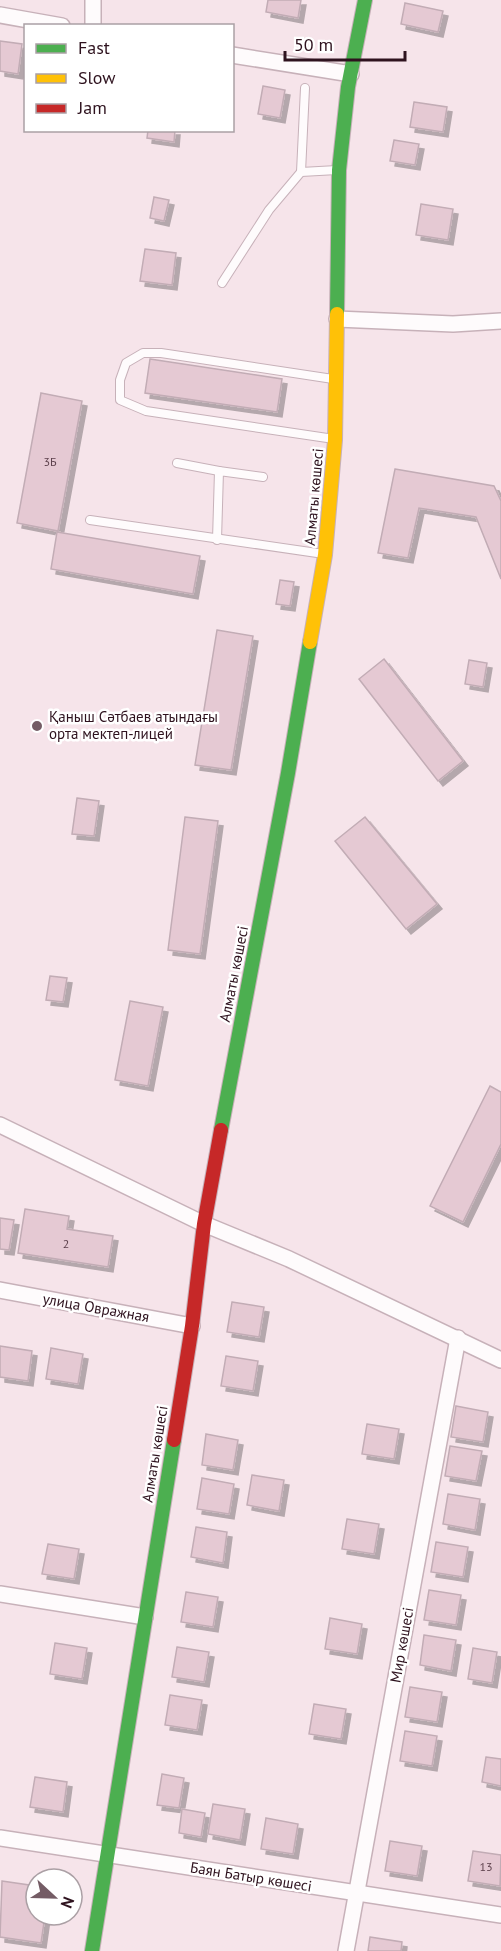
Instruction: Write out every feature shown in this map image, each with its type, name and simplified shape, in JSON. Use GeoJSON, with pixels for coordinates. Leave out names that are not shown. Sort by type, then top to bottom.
{"type":"FeatureCollection","features":[{"type":"Feature","properties":{"kind":"street"},"geometry":{"type":"LineString","coordinates":[[93,0],[93,24]]}},
{"type":"Feature","properties":{"kind":"street","name":"Алматы көшесі"},"geometry":{"type":"LineString","coordinates":[[92,1951],[192,1326],[204,1224],[288,773],[325,555],[335,440],[339,170],[351,74],[365,0]]}},
{"type":"Feature","properties":{"kind":"street"},"geometry":{"type":"LineString","coordinates":[[0,15],[51,24]]}},
{"type":"Feature","properties":{"kind":"street"},"geometry":{"type":"LineString","coordinates":[[234,55],[351,74]]}},
{"type":"Feature","properties":{"kind":"street"},"geometry":{"type":"LineString","coordinates":[[338,319],[453,324],[501,321]]}},
{"type":"Feature","properties":{"kind":"street"},"geometry":{"type":"LineString","coordinates":[[0,1125],[204,1224],[289,1259],[501,1360]]}},
{"type":"Feature","properties":{"kind":"street","name":"улица Овражная"},"geometry":{"type":"LineString","coordinates":[[0,1290],[192,1326]]}},
{"type":"Feature","properties":{"kind":"street","name":"Мир көшесі"},"geometry":{"type":"LineString","coordinates":[[346,1951],[458,1338]]}},
{"type":"Feature","properties":{"kind":"street"},"geometry":{"type":"LineString","coordinates":[[0,1594],[145,1617]]}},
{"type":"Feature","properties":{"kind":"street","name":"Баян Батыр көшесі"},"geometry":{"type":"LineString","coordinates":[[0,1838],[501,1916]]}},
{"type":"Feature","properties":{"kind":"lane"},"geometry":{"type":"LineString","coordinates":[[222,283],[269,210],[301,172],[305,88]]}},
{"type":"Feature","properties":{"kind":"lane"},"geometry":{"type":"LineString","coordinates":[[301,172],[339,170]]}},
{"type":"Feature","properties":{"kind":"lane"},"geometry":{"type":"LineString","coordinates":[[335,440],[147,411],[120,400],[120,380],[126,363],[143,353],[160,352],[337,379]]}},
{"type":"Feature","properties":{"kind":"lane"},"geometry":{"type":"LineString","coordinates":[[177,463],[263,477]]}},
{"type":"Feature","properties":{"kind":"lane"},"geometry":{"type":"LineString","coordinates":[[217,540],[219,471]]}},
{"type":"Feature","properties":{"kind":"lane"},"geometry":{"type":"LineString","coordinates":[[90,520],[325,555]]}},
{"type":"Feature","properties":{"kind":"building"},"geometry":{"type":"Polygon","coordinates":[[[268,0],[301,0],[298,18],[266,12],[268,0]]]}},
{"type":"Feature","properties":{"kind":"building"},"geometry":{"type":"Polygon","coordinates":[[[405,3],[443,11],[438,32],[401,24],[405,3]]]}},
{"type":"Feature","properties":{"kind":"building"},"geometry":{"type":"Polygon","coordinates":[[[0,41],[22,44],[18,74],[0,71],[0,41]]]}},
{"type":"Feature","properties":{"kind":"building"},"geometry":{"type":"Polygon","coordinates":[[[263,86],[285,90],[280,118],[258,114],[263,86]]]}},
{"type":"Feature","properties":{"kind":"building"},"geometry":{"type":"Polygon","coordinates":[[[414,102],[447,107],[443,132],[410,127],[414,102]]]}},
{"type":"Feature","properties":{"kind":"building"},"geometry":{"type":"Polygon","coordinates":[[[148,132],[175,132],[174,142],[147,138],[148,132]]]}},
{"type":"Feature","properties":{"kind":"building"},"geometry":{"type":"Polygon","coordinates":[[[394,140],[419,144],[415,165],[390,161],[394,140]]]}},
{"type":"Feature","properties":{"kind":"building"},"geometry":{"type":"Polygon","coordinates":[[[154,197],[169,200],[164,221],[150,218],[154,197]]]}},
{"type":"Feature","properties":{"kind":"building"},"geometry":{"type":"Polygon","coordinates":[[[421,204],[453,209],[448,240],[416,235],[421,204]]]}},
{"type":"Feature","properties":{"kind":"building"},"geometry":{"type":"Polygon","coordinates":[[[145,249],[176,253],[172,285],[140,281],[145,249]]]}},
{"type":"Feature","properties":{"kind":"building"},"geometry":{"type":"Polygon","coordinates":[[[150,359],[282,379],[277,412],[145,393],[150,359]]]}},
{"type":"Feature","properties":{"kind":"building"},"geometry":{"type":"Polygon","coordinates":[[[41,393],[82,401],[58,531],[17,523],[41,393]]]}},
{"type":"Feature","properties":{"kind":"building"},"geometry":{"type":"Polygon","coordinates":[[[395,469],[494,486],[501,501],[501,579],[476,517],[419,508],[408,558],[378,553],[395,469]]]}},
{"type":"Feature","properties":{"kind":"building"},"geometry":{"type":"Polygon","coordinates":[[[57,532],[200,556],[193,594],[51,569],[57,532]]]}},
{"type":"Feature","properties":{"kind":"building"},"geometry":{"type":"Polygon","coordinates":[[[280,580],[294,582],[290,606],[276,604],[280,580]]]}},
{"type":"Feature","properties":{"kind":"building"},"geometry":{"type":"Polygon","coordinates":[[[217,630],[253,636],[231,770],[195,765],[217,630]]]}},
{"type":"Feature","properties":{"kind":"building"},"geometry":{"type":"Polygon","coordinates":[[[384,659],[463,761],[438,781],[359,679],[384,659]]]}},
{"type":"Feature","properties":{"kind":"building"},"geometry":{"type":"Polygon","coordinates":[[[469,660],[487,663],[483,687],[465,684],[469,660]]]}},
{"type":"Feature","properties":{"kind":"building"},"geometry":{"type":"Polygon","coordinates":[[[77,798],[99,801],[94,836],[72,834],[77,798]]]}},
{"type":"Feature","properties":{"kind":"building"},"geometry":{"type":"Polygon","coordinates":[[[185,817],[218,821],[200,954],[168,950],[185,817]]]}},
{"type":"Feature","properties":{"kind":"building"},"geometry":{"type":"Polygon","coordinates":[[[365,817],[437,904],[406,929],[335,841],[365,817]]]}},
{"type":"Feature","properties":{"kind":"building"},"geometry":{"type":"Polygon","coordinates":[[[50,976],[67,978],[63,1002],[46,1000],[50,976]]]}},
{"type":"Feature","properties":{"kind":"building"},"geometry":{"type":"Polygon","coordinates":[[[130,1001],[163,1007],[148,1086],[115,1080],[130,1001]]]}},
{"type":"Feature","properties":{"kind":"building"},"geometry":{"type":"Polygon","coordinates":[[[490,1086],[501,1092],[501,1144],[463,1222],[430,1206],[490,1086]]]}},
{"type":"Feature","properties":{"kind":"building"},"geometry":{"type":"Polygon","coordinates":[[[25,1209],[69,1216],[67,1229],[113,1236],[108,1267],[18,1253],[25,1209]]]}},
{"type":"Feature","properties":{"kind":"building"},"geometry":{"type":"Polygon","coordinates":[[[0,1218],[14,1220],[9,1250],[0,1249],[0,1218]]]}},
{"type":"Feature","properties":{"kind":"building"},"geometry":{"type":"Polygon","coordinates":[[[232,1302],[264,1307],[259,1337],[227,1332],[232,1302]]]}},
{"type":"Feature","properties":{"kind":"building"},"geometry":{"type":"Polygon","coordinates":[[[0,1346],[32,1351],[28,1381],[0,1377],[0,1346]]]}},
{"type":"Feature","properties":{"kind":"building"},"geometry":{"type":"Polygon","coordinates":[[[51,1348],[83,1354],[78,1384],[46,1379],[51,1348]]]}},
{"type":"Feature","properties":{"kind":"building"},"geometry":{"type":"Polygon","coordinates":[[[226,1356],[258,1361],[253,1391],[221,1386],[226,1356]]]}},
{"type":"Feature","properties":{"kind":"building"},"geometry":{"type":"Polygon","coordinates":[[[456,1406],[488,1412],[483,1442],[451,1437],[456,1406]]]}},
{"type":"Feature","properties":{"kind":"building"},"geometry":{"type":"Polygon","coordinates":[[[367,1424],[399,1429],[394,1459],[362,1454],[367,1424]]]}},
{"type":"Feature","properties":{"kind":"building"},"geometry":{"type":"Polygon","coordinates":[[[206,1434],[238,1440],[233,1470],[202,1465],[206,1434]]]}},
{"type":"Feature","properties":{"kind":"building"},"geometry":{"type":"Polygon","coordinates":[[[450,1446],[482,1451],[476,1481],[445,1476],[450,1446]]]}},
{"type":"Feature","properties":{"kind":"building"},"geometry":{"type":"Polygon","coordinates":[[[252,1475],[284,1480],[279,1511],[247,1505],[252,1475]]]}},
{"type":"Feature","properties":{"kind":"building"},"geometry":{"type":"Polygon","coordinates":[[[202,1478],[234,1484],[229,1514],[197,1509],[202,1478]]]}},
{"type":"Feature","properties":{"kind":"building"},"geometry":{"type":"Polygon","coordinates":[[[448,1494],[480,1499],[475,1530],[443,1524],[448,1494]]]}},
{"type":"Feature","properties":{"kind":"building"},"geometry":{"type":"Polygon","coordinates":[[[347,1519],[379,1524],[374,1554],[342,1549],[347,1519]]]}},
{"type":"Feature","properties":{"kind":"building"},"geometry":{"type":"Polygon","coordinates":[[[196,1527],[227,1532],[223,1563],[191,1557],[196,1527]]]}},
{"type":"Feature","properties":{"kind":"building"},"geometry":{"type":"Polygon","coordinates":[[[436,1542],[468,1547],[463,1577],[431,1572],[436,1542]]]}},
{"type":"Feature","properties":{"kind":"building"},"geometry":{"type":"Polygon","coordinates":[[[48,1544],[79,1549],[74,1579],[42,1574],[48,1544]]]}},
{"type":"Feature","properties":{"kind":"building"},"geometry":{"type":"Polygon","coordinates":[[[429,1590],[461,1595],[456,1625],[424,1620],[429,1590]]]}},
{"type":"Feature","properties":{"kind":"building"},"geometry":{"type":"Polygon","coordinates":[[[186,1592],[218,1597],[213,1627],[181,1622],[186,1592]]]}},
{"type":"Feature","properties":{"kind":"building"},"geometry":{"type":"Polygon","coordinates":[[[330,1618],[362,1624],[357,1654],[325,1649],[330,1618]]]}},
{"type":"Feature","properties":{"kind":"building"},"geometry":{"type":"Polygon","coordinates":[[[424,1635],[456,1640],[451,1671],[420,1665],[424,1635]]]}},
{"type":"Feature","properties":{"kind":"building"},"geometry":{"type":"Polygon","coordinates":[[[55,1643],[87,1648],[82,1679],[50,1674],[55,1643]]]}},
{"type":"Feature","properties":{"kind":"building"},"geometry":{"type":"Polygon","coordinates":[[[177,1647],[209,1652],[204,1682],[172,1677],[177,1647]]]}},
{"type":"Feature","properties":{"kind":"building"},"geometry":{"type":"Polygon","coordinates":[[[473,1648],[497,1652],[492,1683],[468,1679],[473,1648]]]}},
{"type":"Feature","properties":{"kind":"building"},"geometry":{"type":"Polygon","coordinates":[[[410,1687],[442,1692],[437,1722],[405,1717],[410,1687]]]}},
{"type":"Feature","properties":{"kind":"building"},"geometry":{"type":"Polygon","coordinates":[[[170,1695],[202,1700],[197,1730],[165,1725],[170,1695]]]}},
{"type":"Feature","properties":{"kind":"building"},"geometry":{"type":"Polygon","coordinates":[[[314,1704],[346,1709],[341,1739],[309,1734],[314,1704]]]}},
{"type":"Feature","properties":{"kind":"building"},"geometry":{"type":"Polygon","coordinates":[[[405,1731],[437,1736],[432,1766],[400,1761],[405,1731]]]}},
{"type":"Feature","properties":{"kind":"building"},"geometry":{"type":"Polygon","coordinates":[[[486,1757],[501,1759],[501,1786],[482,1782],[486,1757]]]}},
{"type":"Feature","properties":{"kind":"building"},"geometry":{"type":"Polygon","coordinates":[[[162,1774],[184,1778],[179,1808],[157,1805],[162,1774]]]}},
{"type":"Feature","properties":{"kind":"building"},"geometry":{"type":"Polygon","coordinates":[[[35,1777],[67,1782],[63,1812],[30,1807],[35,1777]]]}},
{"type":"Feature","properties":{"kind":"building"},"geometry":{"type":"Polygon","coordinates":[[[213,1804],[245,1809],[240,1840],[208,1834],[213,1804]]]}},
{"type":"Feature","properties":{"kind":"building"},"geometry":{"type":"Polygon","coordinates":[[[182,1809],[205,1813],[201,1837],[179,1833],[182,1809]]]}},
{"type":"Feature","properties":{"kind":"building"},"geometry":{"type":"Polygon","coordinates":[[[266,1818],[298,1824],[293,1854],[261,1849],[266,1818]]]}},
{"type":"Feature","properties":{"kind":"building"},"geometry":{"type":"Polygon","coordinates":[[[390,1841],[422,1846],[417,1876],[385,1871],[390,1841]]]}},
{"type":"Feature","properties":{"kind":"building"},"geometry":{"type":"Polygon","coordinates":[[[473,1851],[501,1855],[500,1886],[468,1881],[473,1851]]]}},
{"type":"Feature","properties":{"kind":"building"},"geometry":{"type":"Polygon","coordinates":[[[2,1881],[24,1884],[24,1927],[43,1927],[41,1943],[0,1937],[2,1881]]]}},
{"type":"Feature","properties":{"kind":"building"},"geometry":{"type":"Polygon","coordinates":[[[370,1937],[402,1942],[401,1951],[368,1951],[370,1937]]]}},
{"type":"Feature","properties":{"kind":"traffic: fast"},"geometry":{"type":"LineString","coordinates":[[337,314],[339,170],[348,87],[365,0]]}},
{"type":"Feature","properties":{"kind":"traffic: fast"},"geometry":{"type":"LineString","coordinates":[[221,1130],[288,773],[310,642]]}},
{"type":"Feature","properties":{"kind":"traffic: fast"},"geometry":{"type":"LineString","coordinates":[[92,1951],[174,1440]]}},
{"type":"Feature","properties":{"kind":"traffic: slow"},"geometry":{"type":"LineString","coordinates":[[310,642],[325,555],[335,440],[337,314]]}},
{"type":"Feature","properties":{"kind":"traffic: jam"},"geometry":{"type":"LineString","coordinates":[[174,1440],[192,1326],[204,1224],[221,1130]]}},
{"type":"Feature","properties":{"kind":"place","name":"Қаныш Сәтбаев атындағы орта мектеп-лицей"},"geometry":{"type":"Point","coordinates":[37,726]}}]}
